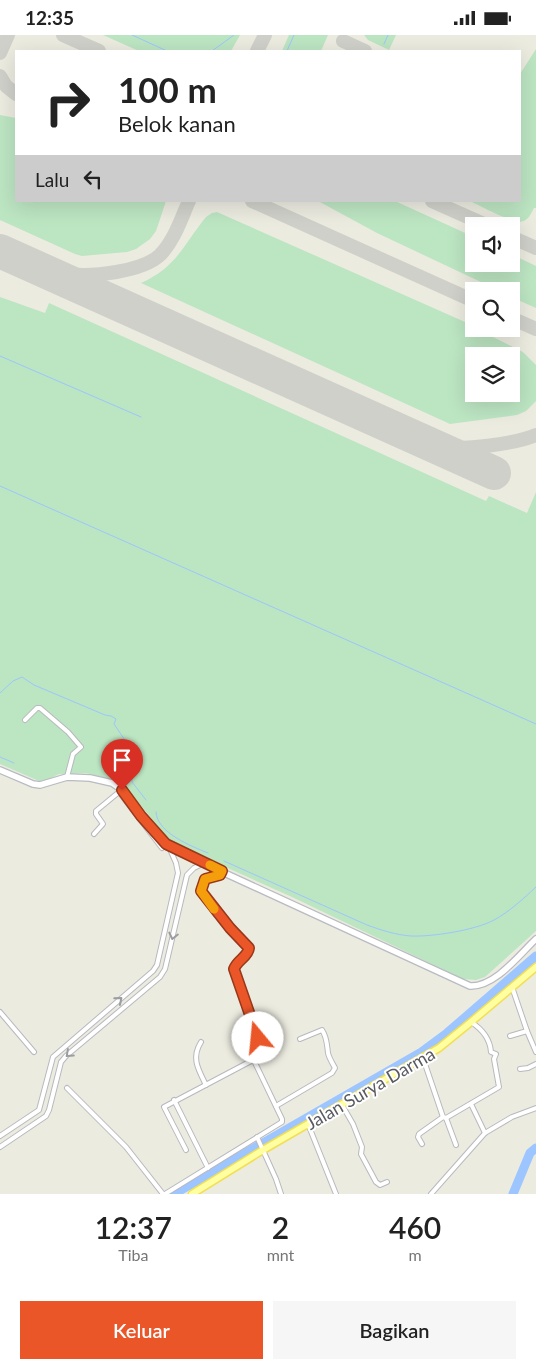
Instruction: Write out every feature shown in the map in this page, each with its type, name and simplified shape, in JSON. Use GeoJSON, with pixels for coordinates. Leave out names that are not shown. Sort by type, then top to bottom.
{"type":"FeatureCollection","features":[{"type":"Feature","properties":{"kind":"main road"},"geometry":{"type":"LineString","coordinates":[[0,770],[33,785],[40,785],[67,777],[90,777],[112,783],[167,845],[470,986],[478,987],[497,977],[536,939]]}},
{"type":"Feature","properties":{"kind":"main road","name":"Jalan Surya Darma"},"geometry":{"type":"LineString","coordinates":[[192,1194],[262,1148],[342,1105],[423,1058],[471,1022],[536,967]]}},
{"type":"Feature","properties":{"kind":"street"},"geometry":{"type":"LineString","coordinates":[[25,720],[37,708],[40,708],[68,732],[81,747],[73,754],[67,777]]}},
{"type":"Feature","properties":{"kind":"street"},"geometry":{"type":"LineString","coordinates":[[94,834],[103,824],[96,811],[120,791]]}},
{"type":"Feature","properties":{"kind":"street"},"geometry":{"type":"LineString","coordinates":[[167,845],[176,863],[178,873],[170,911],[153,971],[53,1057],[39,1110],[0,1137],[2,1146],[46,1116],[61,1062],[160,977],[165,969],[187,875],[194,868],[204,863]]}},
{"type":"Feature","properties":{"kind":"street"},"geometry":{"type":"LineString","coordinates":[[67,1088],[126,1147],[164,1194],[282,1122],[247,1046],[259,1036],[234,969],[235,965],[248,953],[249,948],[230,928],[201,891],[205,879],[220,875],[222,871]]}},
{"type":"Feature","properties":{"kind":"street"},"geometry":{"type":"LineString","coordinates":[[170,911],[178,913]]}},
{"type":"Feature","properties":{"kind":"street"},"geometry":{"type":"LineString","coordinates":[[512,987],[536,1052]]}},
{"type":"Feature","properties":{"kind":"street"},"geometry":{"type":"LineString","coordinates":[[0,1012],[34,1052]]}},
{"type":"Feature","properties":{"kind":"street"},"geometry":{"type":"LineString","coordinates":[[105,1012],[110,1019]]}},
{"type":"Feature","properties":{"kind":"street"},"geometry":{"type":"LineString","coordinates":[[99,1017],[104,1024]]}},
{"type":"Feature","properties":{"kind":"street"},"geometry":{"type":"LineString","coordinates":[[422,1144],[418,1137],[419,1134],[499,1087],[494,1059],[496,1054],[492,1053],[486,1036],[471,1022]]}},
{"type":"Feature","properties":{"kind":"street"},"geometry":{"type":"LineString","coordinates":[[276,1106],[332,1073],[335,1068],[322,1030],[300,1039]]}},
{"type":"Feature","properties":{"kind":"street"},"geometry":{"type":"LineString","coordinates":[[510,1036],[527,1031]]}},
{"type":"Feature","properties":{"kind":"street"},"geometry":{"type":"LineString","coordinates":[[201,1042],[195,1059],[196,1066],[206,1085]]}},
{"type":"Feature","properties":{"kind":"street"},"geometry":{"type":"LineString","coordinates":[[423,1058],[444,1118],[456,1145]]}},
{"type":"Feature","properties":{"kind":"street"},"geometry":{"type":"LineString","coordinates":[[186,1150],[164,1107],[174,1100],[253,1060]]}},
{"type":"Feature","properties":{"kind":"street"},"geometry":{"type":"LineString","coordinates":[[520,1069],[528,1068],[536,1063]]}},
{"type":"Feature","properties":{"kind":"street"},"geometry":{"type":"LineString","coordinates":[[174,1100],[208,1168]]}},
{"type":"Feature","properties":{"kind":"street"},"geometry":{"type":"LineString","coordinates":[[471,1104],[485,1133]]}},
{"type":"Feature","properties":{"kind":"street"},"geometry":{"type":"LineString","coordinates":[[342,1105],[353,1124],[362,1147],[361,1154],[376,1182],[380,1185],[387,1182]]}},
{"type":"Feature","properties":{"kind":"street"},"geometry":{"type":"LineString","coordinates":[[431,1194],[485,1133],[517,1115],[536,1108]]}},
{"type":"Feature","properties":{"kind":"street"},"geometry":{"type":"LineString","coordinates":[[308,1124],[334,1193]]}},
{"type":"Feature","properties":{"kind":"street"},"geometry":{"type":"LineString","coordinates":[[257,1139],[281,1194]]}},
{"type":"Feature","properties":{"kind":"green space"},"geometry":{"type":"Polygon","coordinates":[[[103,35],[240,35],[232,50],[137,50],[103,35]]]}},
{"type":"Feature","properties":{"kind":"green space"},"geometry":{"type":"Polygon","coordinates":[[[289,35],[328,35],[321,50],[282,50],[289,35]]]}},
{"type":"Feature","properties":{"kind":"green space"},"geometry":{"type":"Polygon","coordinates":[[[364,35],[396,35],[389,50],[368,40],[364,35]]]}},
{"type":"Feature","properties":{"kind":"green space"},"geometry":{"type":"Polygon","coordinates":[[[536,49],[536,208],[534,208],[527,219],[520,222],[520,217],[503,217],[472,202],[521,202],[521,72],[536,49]]]}},
{"type":"Feature","properties":{"kind":"green space"},"geometry":{"type":"Polygon","coordinates":[[[0,115],[15,118],[15,202],[166,202],[156,231],[150,239],[136,249],[127,252],[82,256],[0,220],[0,115]]]}},
{"type":"Feature","properties":{"kind":"green space"},"geometry":{"type":"Polygon","coordinates":[[[320,202],[397,202],[465,233],[465,272],[520,272],[520,258],[536,266],[536,308],[520,301],[520,282],[481,282],[377,233],[320,202]]]}},
{"type":"Feature","properties":{"kind":"green space"},"geometry":{"type":"Polygon","coordinates":[[[217,212],[465,322],[465,337],[493,337],[513,347],[465,347],[465,402],[520,402],[520,350],[523,352],[536,365],[536,401],[526,411],[517,415],[450,424],[141,283],[163,270],[171,262],[206,217],[217,212]]]}},
{"type":"Feature","properties":{"kind":"green space"},"geometry":{"type":"Polygon","coordinates":[[[0,297],[45,313],[49,303],[486,501],[489,496],[527,513],[536,492],[536,931],[485,977],[476,980],[463,979],[292,897],[172,843],[118,781],[86,773],[59,774],[45,781],[39,781],[0,764],[0,297]]]}},
{"type":"Feature","properties":{"kind":"waterway"},"geometry":{"type":"LineString","coordinates":[[132,35],[165,50]]}},
{"type":"Feature","properties":{"kind":"waterway"},"geometry":{"type":"LineString","coordinates":[[213,50],[234,35]]}},
{"type":"Feature","properties":{"kind":"waterway"},"geometry":{"type":"LineString","coordinates":[[287,50],[294,35]]}},
{"type":"Feature","properties":{"kind":"waterway"},"geometry":{"type":"LineString","coordinates":[[384,44],[388,35]]}},
{"type":"Feature","properties":{"kind":"waterway"},"geometry":{"type":"LineString","coordinates":[[0,356],[141,417]]}},
{"type":"Feature","properties":{"kind":"waterway"},"geometry":{"type":"LineString","coordinates":[[0,486],[536,724]]}},
{"type":"Feature","properties":{"kind":"waterway"},"geometry":{"type":"LineString","coordinates":[[0,693],[13,681],[22,677],[34,685],[116,719],[114,724],[137,758],[132,782],[146,800]]}},
{"type":"Feature","properties":{"kind":"waterway"},"geometry":{"type":"LineString","coordinates":[[0,757],[14,763]]}},
{"type":"Feature","properties":{"kind":"waterway"},"geometry":{"type":"LineString","coordinates":[[156,812],[158,820],[168,832],[176,838],[208,853]]}},
{"type":"Feature","properties":{"kind":"waterway"},"geometry":{"type":"LineString","coordinates":[[224,861],[367,925],[411,936],[454,932],[486,924],[500,917],[536,887]]}},
{"type":"Feature","properties":{"kind":"waterway"},"geometry":{"type":"LineString","coordinates":[[174,1194],[420,1053],[447,1033],[536,956]]}},
{"type":"Feature","properties":{"kind":"waterway"},"geometry":{"type":"LineString","coordinates":[[513,1194],[530,1153],[536,1148]]}},
{"type":"Feature","properties":{"kind":"taxiway"},"geometry":{"type":"LineString","coordinates":[[0,53],[8,35]]}},
{"type":"Feature","properties":{"kind":"taxiway"},"geometry":{"type":"LineString","coordinates":[[63,35],[97,50]]}},
{"type":"Feature","properties":{"kind":"taxiway"},"geometry":{"type":"LineString","coordinates":[[258,50],[265,35]]}},
{"type":"Feature","properties":{"kind":"taxiway"},"geometry":{"type":"LineString","coordinates":[[343,41],[363,50]]}},
{"type":"Feature","properties":{"kind":"taxiway"},"geometry":{"type":"LineString","coordinates":[[0,76],[6,86],[15,93]]}},
{"type":"Feature","properties":{"kind":"taxiway"},"geometry":{"type":"LineString","coordinates":[[31,264],[54,272],[78,275],[103,274],[141,266],[152,261],[165,249],[177,229],[189,202]]}},
{"type":"Feature","properties":{"kind":"taxiway"},"geometry":{"type":"LineString","coordinates":[[254,202],[465,297]]}},
{"type":"Feature","properties":{"kind":"taxiway"},"geometry":{"type":"LineString","coordinates":[[434,202],[468,217]]}},
{"type":"Feature","properties":{"kind":"taxiway"},"geometry":{"type":"LineString","coordinates":[[520,241],[536,248]]}},
{"type":"Feature","properties":{"kind":"taxiway"},"geometry":{"type":"LineString","coordinates":[[0,255],[21,260]]}},
{"type":"Feature","properties":{"kind":"taxiway"},"geometry":{"type":"LineString","coordinates":[[520,322],[536,329]]}},
{"type":"Feature","properties":{"kind":"taxiway"},"geometry":{"type":"LineString","coordinates":[[408,435],[433,445],[452,448],[503,444],[536,435]]}},
{"type":"Feature","properties":{"kind":"runway"},"geometry":{"type":"LineString","coordinates":[[0,251],[494,473]]}},
{"type":"Feature","properties":{"kind":"slow traffic"},"geometry":{"type":"LineString","coordinates":[[210,865],[222,871],[220,875],[205,879],[201,891],[214,909]]}},
{"type":"Feature","properties":{"kind":"route"},"geometry":{"type":"LineString","coordinates":[[122,790],[141,816],[168,847],[222,871],[220,875],[205,879],[201,891],[250,950],[235,965],[234,969],[259,1036],[258,1038]]}}]}
